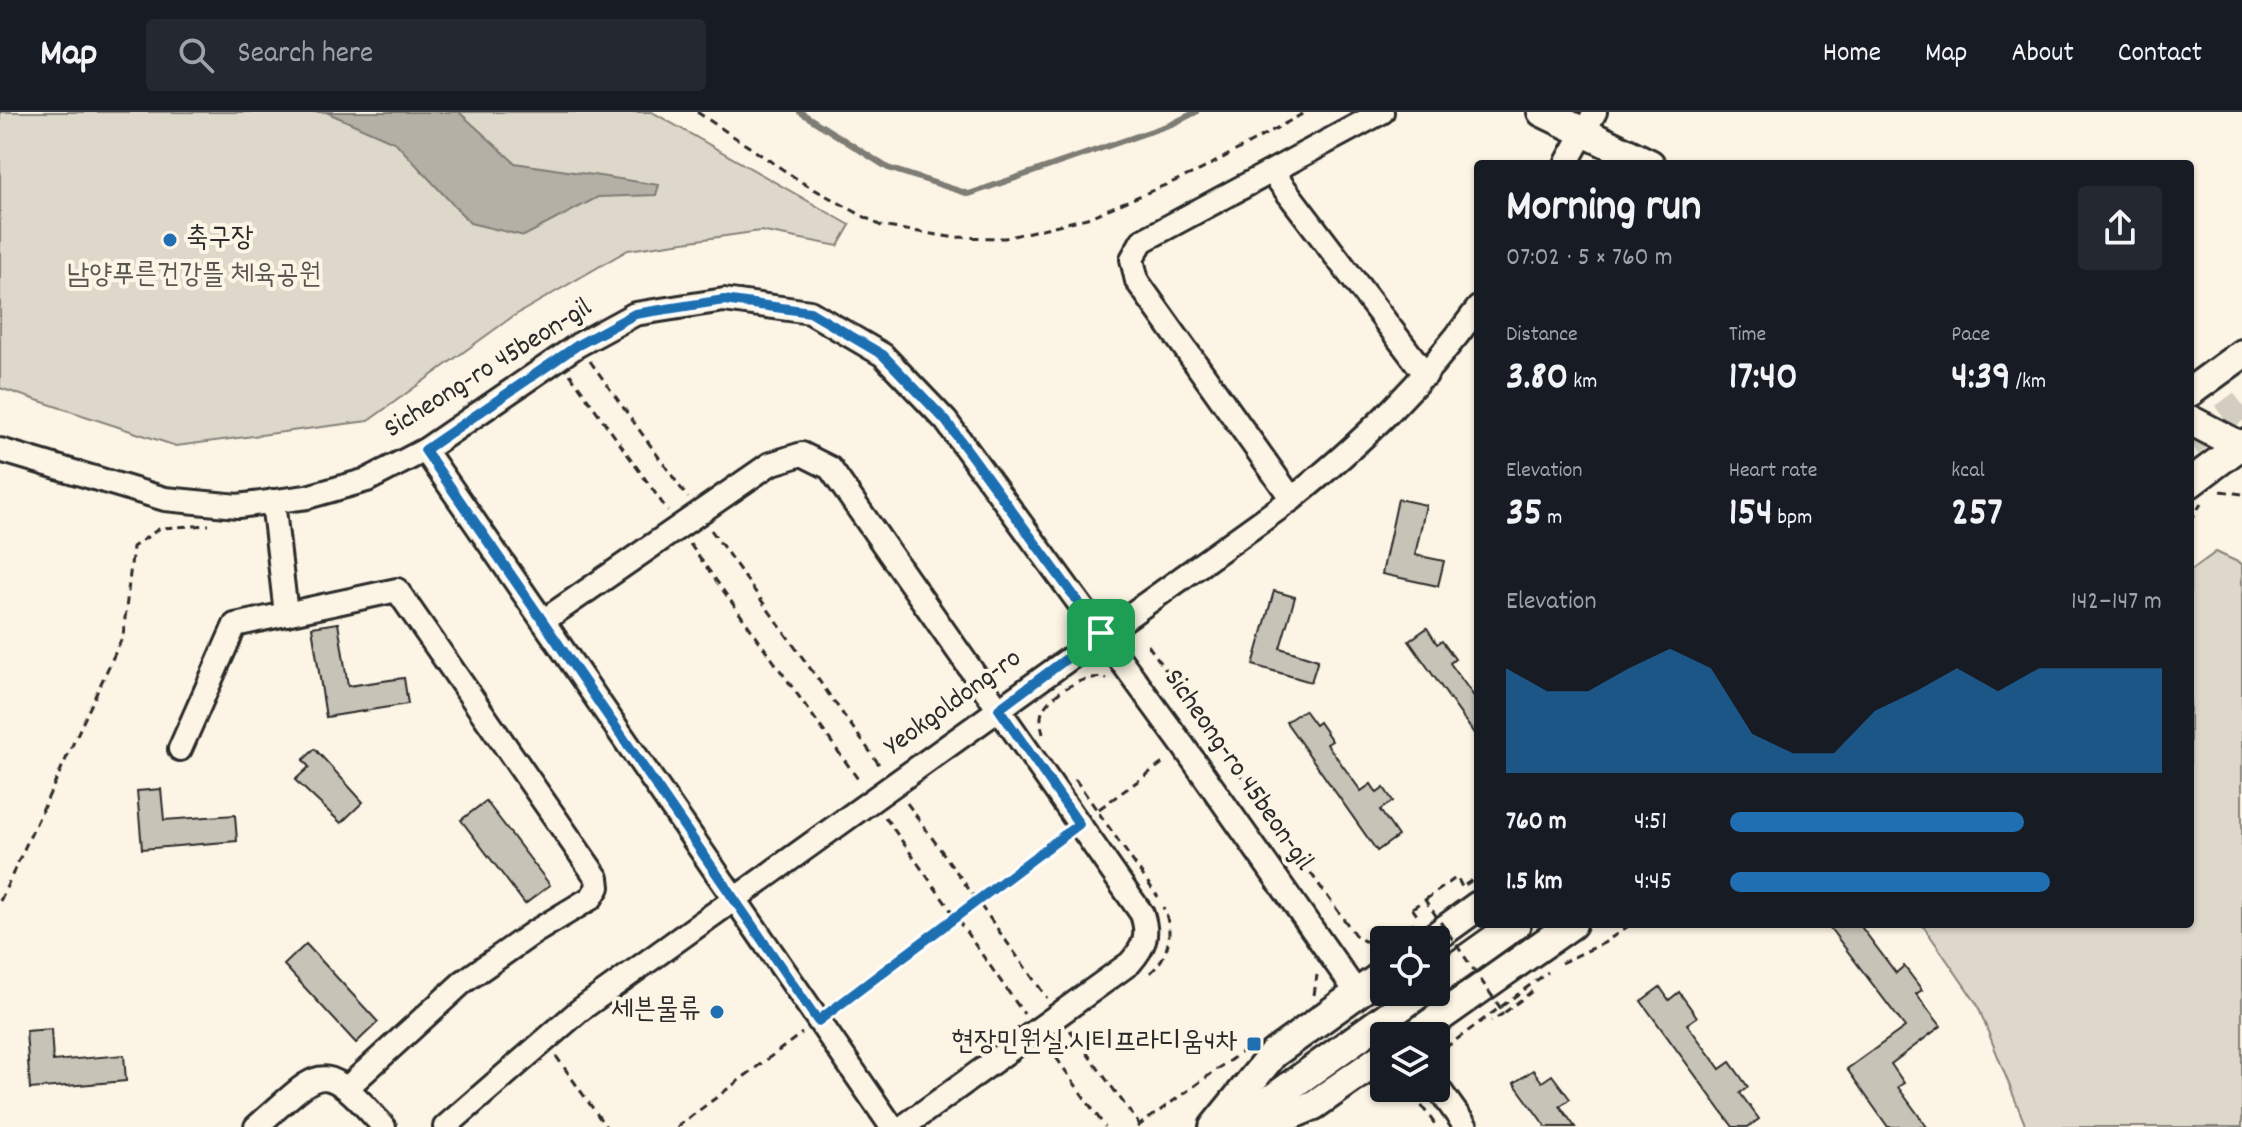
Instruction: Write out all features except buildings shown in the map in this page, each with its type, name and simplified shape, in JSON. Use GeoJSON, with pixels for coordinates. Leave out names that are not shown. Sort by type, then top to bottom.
{"type":"FeatureCollection","features":[{"type":"Feature","properties":{"kind":"main road"},"geometry":{"type":"LineString","coordinates":[[1542,112],[1589,122],[1644,160]]}},
{"type":"Feature","properties":{"kind":"main road"},"geometry":{"type":"LineString","coordinates":[[2194,389],[2242,354]]}},
{"type":"Feature","properties":{"kind":"main road"},"geometry":{"type":"LineString","coordinates":[[2194,422],[2241,445],[2200,490]]}},
{"type":"Feature","properties":{"kind":"main road"},"geometry":{"type":"LineString","coordinates":[[1429,926],[1470,896]]}},
{"type":"Feature","properties":{"kind":"main road"},"geometry":{"type":"LineString","coordinates":[[1450,971],[1510,928]]}},
{"type":"Feature","properties":{"kind":"main road"},"geometry":{"type":"LineString","coordinates":[[1433,1022],[1566,928]]}},
{"type":"Feature","properties":{"kind":"main road"},"geometry":{"type":"LineString","coordinates":[[1214,1127],[1273,1054],[1370,984]]}},
{"type":"Feature","properties":{"kind":"main road"},"geometry":{"type":"LineString","coordinates":[[1233,1127],[1402,1006]]}},
{"type":"Feature","properties":{"kind":"main road"},"geometry":{"type":"LineString","coordinates":[[1262,1127],[1314,1105],[1370,1066]]}},
{"type":"Feature","properties":{"kind":"street"},"geometry":{"type":"LineString","coordinates":[[1292,499],[1137,281],[1132,259],[1142,241],[1382,112]]}},
{"type":"Feature","properties":{"kind":"street"},"geometry":{"type":"LineString","coordinates":[[1568,160],[1589,122]]}},
{"type":"Feature","properties":{"kind":"street"},"geometry":{"type":"LineString","coordinates":[[1272,172],[1426,375]]}},
{"type":"Feature","properties":{"kind":"street","name":"Sicheong-ro 45beon-gil"},"geometry":{"type":"LineString","coordinates":[[0,450],[165,499],[238,506],[307,497],[367,480],[425,450],[578,345],[635,314],[724,300],[810,312],[883,355],[946,421],[1357,993]]}},
{"type":"Feature","properties":{"kind":"street","name":"Yeokgoldong-ro"},"geometry":{"type":"LineString","coordinates":[[445,1127],[580,1010],[1101,633],[1292,499],[1371,434],[1426,375],[1474,313]]}},
{"type":"Feature","properties":{"kind":"street"},"geometry":{"type":"LineString","coordinates":[[425,450],[892,1127]]}},
{"type":"Feature","properties":{"kind":"street"},"geometry":{"type":"LineString","coordinates":[[543,621],[770,464],[802,454],[830,468],[1142,914],[1148,932],[1140,951],[1130,963],[903,1127]]}},
{"type":"Feature","properties":{"kind":"street"},"geometry":{"type":"LineString","coordinates":[[273,501],[286,614]]}},
{"type":"Feature","properties":{"kind":"street"},"geometry":{"type":"LineString","coordinates":[[180,749],[235,625],[397,590],[597,878],[598,887],[591,898],[533,933],[463,982],[348,1087]]}},
{"type":"Feature","properties":{"kind":"street"},"geometry":{"type":"LineString","coordinates":[[256,1127],[311,1079],[333,1077],[348,1087],[384,1127]]}},
{"type":"Feature","properties":{"kind":"street"},"geometry":{"type":"LineString","coordinates":[[1448,1102],[1466,1127]]}},
{"type":"Feature","properties":{"kind":"path"},"geometry":{"type":"LineString","coordinates":[[697,112],[803,183],[881,226],[950,237],[991,238],[1087,218],[1201,170],[1306,112]]}},
{"type":"Feature","properties":{"kind":"path"},"geometry":{"type":"LineString","coordinates":[[578,345],[1139,1125]]}},
{"type":"Feature","properties":{"kind":"path"},"geometry":{"type":"LineString","coordinates":[[558,358],[1105,1127]]}},
{"type":"Feature","properties":{"kind":"path"},"geometry":{"type":"LineString","coordinates":[[2217,493],[2225,490],[2242,494]]}},
{"type":"Feature","properties":{"kind":"path"},"geometry":{"type":"LineString","coordinates":[[0,901],[123,636],[133,547],[160,528],[218,525]]}},
{"type":"Feature","properties":{"kind":"path"},"geometry":{"type":"LineString","coordinates":[[1148,645],[1355,935],[1370,941]]}},
{"type":"Feature","properties":{"kind":"path"},"geometry":{"type":"LineString","coordinates":[[677,1127],[1167,760]]}},
{"type":"Feature","properties":{"kind":"path"},"geometry":{"type":"LineString","coordinates":[[1423,926],[1412,908],[1457,877],[1470,896]]}},
{"type":"Feature","properties":{"kind":"path"},"geometry":{"type":"LineString","coordinates":[[1425,900],[1504,1013]]}},
{"type":"Feature","properties":{"kind":"path"},"geometry":{"type":"LineString","coordinates":[[1559,963],[1604,943],[1625,928]]}},
{"type":"Feature","properties":{"kind":"path"},"geometry":{"type":"LineString","coordinates":[[1450,1044],[1549,971]]}},
{"type":"Feature","properties":{"kind":"path"},"geometry":{"type":"LineString","coordinates":[[1487,1017],[1491,1021],[1504,1013],[1531,992],[1527,987]]}},
{"type":"Feature","properties":{"kind":"path"},"geometry":{"type":"LineString","coordinates":[[544,1040],[606,1127]]}},
{"type":"Feature","properties":{"kind":"path"},"geometry":{"type":"LineString","coordinates":[[1417,1102],[1437,1127]]}},
{"type":"Feature","properties":{"kind":"green space","name":"남양푸른건강뜰 체육공원"},"geometry":{"type":"Polygon","coordinates":[[[0,112],[652,112],[850,225],[838,246],[760,231],[628,250],[512,317],[368,421],[176,446],[0,388],[0,112]]]}},
{"type":"Feature","properties":{"kind":"green space"},"geometry":{"type":"Polygon","coordinates":[[[2216,552],[2242,564],[2242,1127],[2026,1127],[1977,1004],[1925,928],[2194,928],[2194,568],[2216,552]]]}},
{"type":"Feature","properties":{"kind":"shaded area"},"geometry":{"type":"Polygon","coordinates":[[[326,112],[459,112],[515,163],[659,185],[656,195],[598,197],[524,236],[470,223],[396,143],[326,112]]]}},
{"type":"Feature","properties":{"kind":"waterway"},"geometry":{"type":"LineString","coordinates":[[800,112],[888,168],[969,194],[1172,124],[1196,112]]}},
{"type":"Feature","properties":{"kind":"tunnel"},"geometry":{"type":"LineString","coordinates":[[2194,440],[2242,404]]}},
{"type":"Feature","properties":{"kind":"place","name":"축구장"},"geometry":{"type":"Point","coordinates":[170,240]}},
{"type":"Feature","properties":{"kind":"place","name":"세븐물류"},"geometry":{"type":"Point","coordinates":[717,1012]}},
{"type":"Feature","properties":{"kind":"place","name":"현장민원실.시티프라디움4차"},"geometry":{"type":"Point","coordinates":[1254,1044]}},
{"type":"Feature","properties":{"kind":"route"},"geometry":{"type":"LineString","coordinates":[[724,300],[810,312],[883,355],[946,421],[1101,633],[999,709],[1079,824],[818,1021],[425,450],[578,345],[635,314],[724,300]]}}]}
